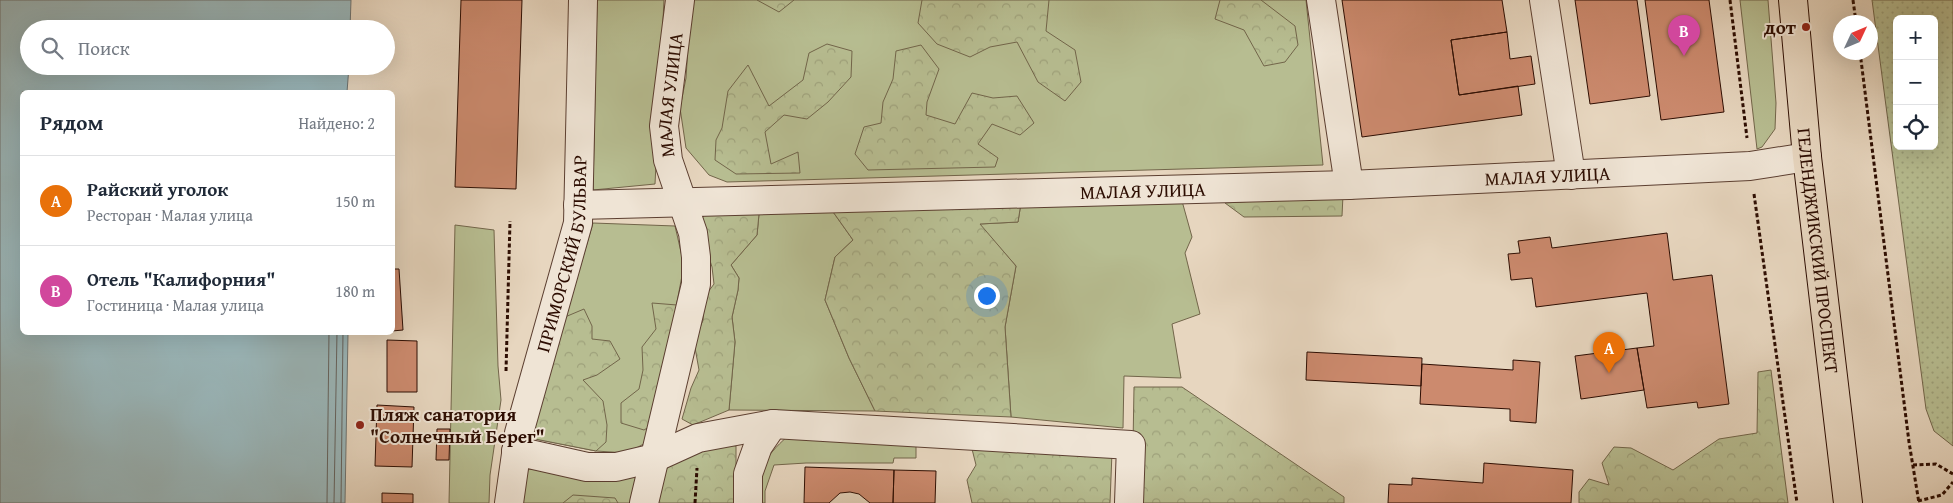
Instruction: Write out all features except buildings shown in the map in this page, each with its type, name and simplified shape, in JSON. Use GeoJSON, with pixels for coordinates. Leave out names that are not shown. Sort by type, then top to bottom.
{"type":"FeatureCollection","features":[{"type":"Feature","properties":{"kind":"main road","name":"ГЕЛЕНДЖИКСКИЙ ПРОСПЕКТ"},"geometry":{"type":"LineString","coordinates":[[1793,0],[1807,157],[1848,503]]}},
{"type":"Feature","properties":{"kind":"street","name":"ПРИМОРСКИЙ БУЛЬВАР"},"geometry":{"type":"LineString","coordinates":[[509,503],[519,433],[578,223],[583,0]]}},
{"type":"Feature","properties":{"kind":"street","name":"МАЛАЯ УЛИЦА"},"geometry":{"type":"LineString","coordinates":[[680,0],[664,126],[668,160],[682,201],[1348,185],[1750,166],[1807,157]]}},
{"type":"Feature","properties":{"kind":"street"},"geometry":{"type":"LineString","coordinates":[[1321,0],[1348,185]]}},
{"type":"Feature","properties":{"kind":"street"},"geometry":{"type":"LineString","coordinates":[[1544,0],[1571,174]]}},
{"type":"Feature","properties":{"kind":"street"},"geometry":{"type":"LineString","coordinates":[[578,205],[682,201],[693,233],[696,257],[696,284],[644,503]]}},
{"type":"Feature","properties":{"kind":"street"},"geometry":{"type":"LineString","coordinates":[[748,503],[748,474],[758,446],[773,424]]}},
{"type":"Feature","properties":{"kind":"street"},"geometry":{"type":"LineString","coordinates":[[516,451],[587,467],[616,466],[654,458],[698,438],[773,424],[1131,445],[1129,503]]}},
{"type":"Feature","properties":{"kind":"path"},"geometry":{"type":"LineString","coordinates":[[1730,0],[1750,166],[1797,503]]}},
{"type":"Feature","properties":{"kind":"path"},"geometry":{"type":"LineString","coordinates":[[1853,0],[1855,15]]}},
{"type":"Feature","properties":{"kind":"path"},"geometry":{"type":"LineString","coordinates":[[1861,60],[1918,502],[1942,495],[1953,482]]}},
{"type":"Feature","properties":{"kind":"path"},"geometry":{"type":"LineString","coordinates":[[508,380],[506,371],[510,221]]}},
{"type":"Feature","properties":{"kind":"path"},"geometry":{"type":"LineString","coordinates":[[1912,465],[1936,464],[1953,474]]}},
{"type":"Feature","properties":{"kind":"green space"},"geometry":{"type":"Polygon","coordinates":[[[597,0],[664,0],[655,184],[593,190],[597,0]]]}},
{"type":"Feature","properties":{"kind":"green space"},"geometry":{"type":"Polygon","coordinates":[[[691,0],[1306,0],[1323,165],[727,182],[709,175],[686,148],[680,108],[686,78],[691,0]]]}},
{"type":"Feature","properties":{"kind":"green space"},"geometry":{"type":"Polygon","coordinates":[[[757,0],[794,0],[779,12],[757,0]]]}},
{"type":"Feature","properties":{"kind":"green space"},"geometry":{"type":"Polygon","coordinates":[[[922,0],[1049,0],[1046,31],[1075,50],[1081,82],[1065,101],[1038,82],[1017,42],[990,47],[970,57],[937,44],[918,23],[922,0]]]}},
{"type":"Feature","properties":{"kind":"green space"},"geometry":{"type":"Polygon","coordinates":[[[1220,0],[1261,0],[1295,26],[1298,45],[1285,62],[1264,66],[1244,30],[1215,19],[1220,0]]]}},
{"type":"Feature","properties":{"kind":"green space"},"geometry":{"type":"Polygon","coordinates":[[[1740,0],[1768,0],[1776,103],[1775,129],[1762,147],[1757,149],[1740,0]]]}},
{"type":"Feature","properties":{"kind":"green space"},"geometry":{"type":"Polygon","coordinates":[[[1872,0],[1953,0],[1953,446],[1934,431],[1926,409],[1878,45],[1878,15],[1874,15],[1872,0]]]}},
{"type":"Feature","properties":{"kind":"green space"},"geometry":{"type":"Polygon","coordinates":[[[827,44],[852,51],[851,77],[828,102],[807,119],[784,115],[765,132],[771,164],[798,152],[800,173],[736,174],[715,160],[716,140],[722,128],[728,91],[748,65],[769,106],[803,80],[809,53],[827,44]]]}},
{"type":"Feature","properties":{"kind":"green space"},"geometry":{"type":"Polygon","coordinates":[[[921,45],[939,69],[927,102],[926,115],[955,124],[972,93],[993,98],[1017,96],[1034,123],[1020,135],[992,124],[978,144],[998,158],[995,167],[868,170],[855,154],[864,127],[881,123],[883,102],[893,79],[896,51],[921,45]]]}},
{"type":"Feature","properties":{"kind":"green space"},"geometry":{"type":"Polygon","coordinates":[[[1343,195],[1342,216],[1244,217],[1225,203],[1343,195]]]}},
{"type":"Feature","properties":{"kind":"green space"},"geometry":{"type":"Polygon","coordinates":[[[1182,201],[1192,237],[1185,253],[1200,314],[1172,324],[1181,378],[1124,376],[1123,428],[1011,417],[1005,327],[1016,266],[979,224],[1018,222],[1021,203],[1182,201]]]}},
{"type":"Feature","properties":{"kind":"green space"},"geometry":{"type":"Polygon","coordinates":[[[1021,203],[1018,222],[980,224],[1016,266],[1005,327],[1011,417],[875,411],[849,358],[825,300],[835,257],[853,240],[831,209],[1021,203]]]}},
{"type":"Feature","properties":{"kind":"green space"},"geometry":{"type":"Polygon","coordinates":[[[712,208],[759,214],[757,235],[731,265],[739,278],[732,317],[735,342],[729,410],[693,425],[682,419],[691,388],[699,370],[694,342],[703,320],[705,296],[714,284],[712,267],[698,222],[712,208]]]}},
{"type":"Feature","properties":{"kind":"green space"},"geometry":{"type":"Polygon","coordinates":[[[831,209],[853,240],[835,257],[825,300],[849,358],[875,411],[729,410],[735,342],[732,317],[739,278],[731,265],[757,235],[759,214],[831,209]]]}},
{"type":"Feature","properties":{"kind":"green space"},"geometry":{"type":"Polygon","coordinates":[[[593,223],[675,226],[684,265],[651,440],[627,453],[596,451],[530,438],[593,223]]]}},
{"type":"Feature","properties":{"kind":"green space"},"geometry":{"type":"Polygon","coordinates":[[[455,225],[494,230],[498,366],[501,400],[490,475],[489,503],[449,503],[455,225]]]}},
{"type":"Feature","properties":{"kind":"green space"},"geometry":{"type":"Polygon","coordinates":[[[652,303],[677,305],[654,424],[644,430],[621,423],[621,403],[639,389],[643,370],[642,347],[656,329],[652,303]]]}},
{"type":"Feature","properties":{"kind":"green space"},"geometry":{"type":"Polygon","coordinates":[[[584,309],[592,326],[592,339],[610,341],[620,359],[597,375],[583,380],[603,401],[607,425],[606,442],[596,451],[530,438],[565,317],[584,309]]]}},
{"type":"Feature","properties":{"kind":"green space"},"geometry":{"type":"Polygon","coordinates":[[[1771,370],[1788,503],[1579,503],[1579,492],[1589,479],[1609,485],[1602,463],[1614,447],[1631,448],[1673,470],[1719,439],[1757,433],[1758,372],[1771,370]]]}},
{"type":"Feature","properties":{"kind":"green space"},"geometry":{"type":"Polygon","coordinates":[[[1134,387],[1182,387],[1344,497],[1344,503],[1132,503],[1134,387]]]}},
{"type":"Feature","properties":{"kind":"green space"},"geometry":{"type":"Polygon","coordinates":[[[789,435],[916,441],[916,458],[894,458],[893,463],[774,465],[765,491],[765,503],[756,503],[759,481],[764,465],[773,451],[789,435]]]}},
{"type":"Feature","properties":{"kind":"green space"},"geometry":{"type":"Polygon","coordinates":[[[713,442],[736,446],[736,503],[653,503],[662,460],[713,442]]]}},
{"type":"Feature","properties":{"kind":"green space"},"geometry":{"type":"Polygon","coordinates":[[[971,445],[1112,452],[1110,503],[972,503],[967,480],[976,465],[971,445]]]}},
{"type":"Feature","properties":{"kind":"green space"},"geometry":{"type":"Polygon","coordinates":[[[528,469],[641,472],[634,503],[521,503],[528,469]]]}},
{"type":"Feature","properties":{"kind":"green space"},"geometry":{"type":"Polygon","coordinates":[[[573,495],[615,498],[618,503],[563,503],[573,495]]]}},
{"type":"Feature","properties":{"kind":"water"},"geometry":{"type":"Polygon","coordinates":[[[0,0],[351,0],[350,20],[20,20],[20,75],[348,75],[347,90],[20,90],[20,335],[348,335],[345,503],[0,503],[0,0]]]}},
{"type":"Feature","properties":{"kind":"place","name":"дот"},"geometry":{"type":"Point","coordinates":[1806,27]}},
{"type":"Feature","properties":{"kind":"place","name":"Отель \"Калифорния\""},"geometry":{"type":"Point","coordinates":[1684,56]}},
{"type":"Feature","properties":{"kind":"place","name":"Райский уголок"},"geometry":{"type":"Point","coordinates":[1609,373]}},
{"type":"Feature","properties":{"kind":"place","name":"Пляж санатория \"Солнечный Берег\""},"geometry":{"type":"Point","coordinates":[360,425]}}]}
